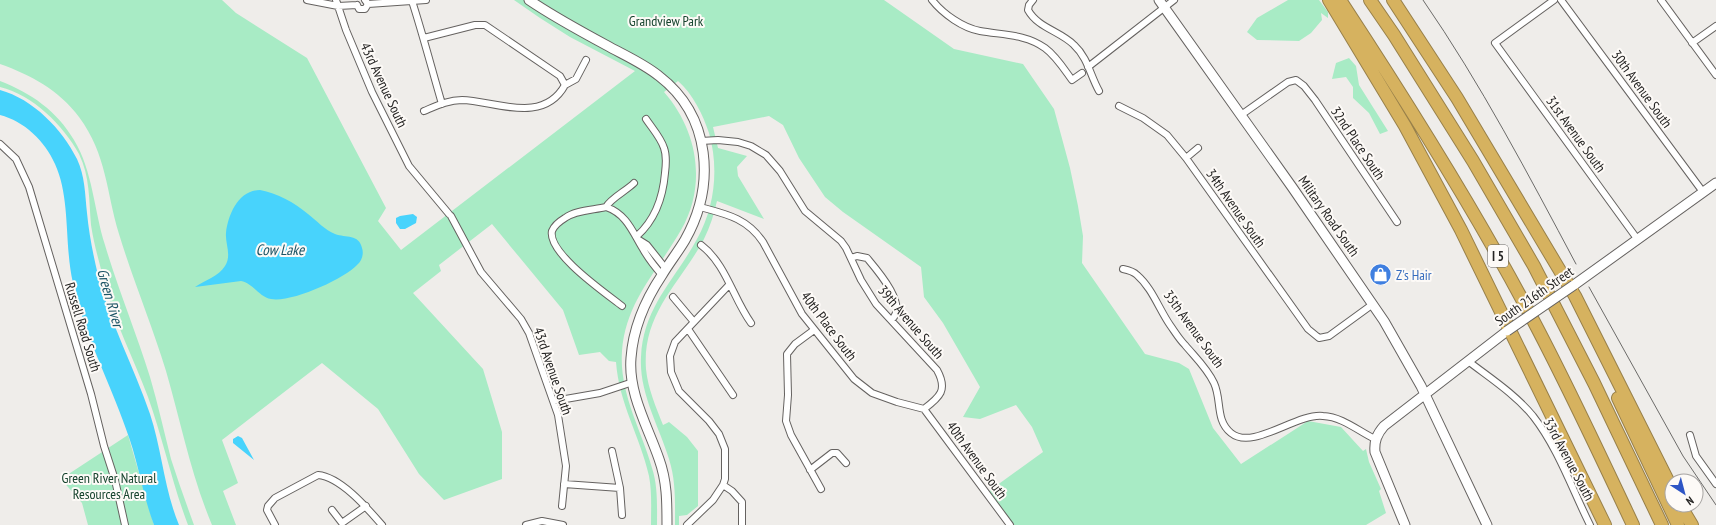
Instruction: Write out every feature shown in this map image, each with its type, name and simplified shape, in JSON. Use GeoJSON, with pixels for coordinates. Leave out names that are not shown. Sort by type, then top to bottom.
{"type":"FeatureCollection","features":[{"type":"Feature","properties":{"kind":"highway"},"geometry":{"type":"LineString","coordinates":[[1329,0],[1405,126],[1461,230],[1605,525]]}},
{"type":"Feature","properties":{"kind":"highway","name":"I 5"},"geometry":{"type":"LineString","coordinates":[[1340,0],[1452,175],[1526,306],[1585,424],[1633,525]]}},
{"type":"Feature","properties":{"kind":"highway","name":"I 5"},"geometry":{"type":"LineString","coordinates":[[1370,0],[1394,35],[1473,161],[1534,266],[1594,383],[1662,525]]}},
{"type":"Feature","properties":{"kind":"highway"},"geometry":{"type":"LineString","coordinates":[[1393,0],[1457,98],[1575,296],[1664,473]]}},
{"type":"Feature","properties":{"kind":"highway"},"geometry":{"type":"LineString","coordinates":[[1526,214],[1572,301],[1678,525]]}},
{"type":"Feature","properties":{"kind":"highway"},"geometry":{"type":"LineString","coordinates":[[1685,513],[1692,525]]}},
{"type":"Feature","properties":{"kind":"main road"},"geometry":{"type":"LineString","coordinates":[[529,0],[564,23],[640,63],[660,76],[675,91],[687,108],[702,141],[704,185],[700,206],[684,241],[664,272],[639,320],[631,359],[633,382],[640,410],[664,475],[667,500],[667,525]]}},
{"type":"Feature","properties":{"kind":"main road","name":"Military Road South"},"geometry":{"type":"LineString","coordinates":[[1162,4],[1373,304],[1398,344],[1487,525]]}},
{"type":"Feature","properties":{"kind":"main road","name":"South 216th Street"},"geometry":{"type":"LineString","coordinates":[[1375,439],[1384,426],[1507,331],[1638,240],[1716,183]]}},
{"type":"Feature","properties":{"kind":"main road"},"geometry":{"type":"LineString","coordinates":[[1375,439],[1375,452],[1406,525]]}},
{"type":"Feature","properties":{"kind":"street"},"geometry":{"type":"LineString","coordinates":[[307,0],[337,3],[358,2],[359,9],[363,10],[366,8],[366,2],[426,0]]}},
{"type":"Feature","properties":{"kind":"street"},"geometry":{"type":"LineString","coordinates":[[932,0],[941,9],[964,25],[979,31],[1017,36],[1038,44],[1052,54],[1072,80],[1082,73]]}},
{"type":"Feature","properties":{"kind":"street"},"geometry":{"type":"LineString","coordinates":[[1033,0],[1029,5],[1028,10],[1037,22],[1062,35],[1081,51],[1099,91]]}},
{"type":"Feature","properties":{"kind":"street"},"geometry":{"type":"LineString","coordinates":[[1088,66],[1162,4],[1174,0]]}},
{"type":"Feature","properties":{"kind":"street","name":"31st Avenue South"},"geometry":{"type":"LineString","coordinates":[[1554,0],[1495,43],[1638,240]]}},
{"type":"Feature","properties":{"kind":"street","name":"30th Avenue South"},"geometry":{"type":"LineString","coordinates":[[1561,0],[1703,192]]}},
{"type":"Feature","properties":{"kind":"street"},"geometry":{"type":"LineString","coordinates":[[1661,0],[1716,76]]}},
{"type":"Feature","properties":{"kind":"street"},"geometry":{"type":"LineString","coordinates":[[412,1],[442,104]]}},
{"type":"Feature","properties":{"kind":"street","name":"43rd Avenue South"},"geometry":{"type":"LineString","coordinates":[[337,3],[346,30],[372,92],[409,166],[450,215],[481,272],[525,325],[558,415],[565,461],[562,506]]}},
{"type":"Feature","properties":{"kind":"street"},"geometry":{"type":"LineString","coordinates":[[424,38],[475,25],[485,25],[560,76],[565,85]]}},
{"type":"Feature","properties":{"kind":"street"},"geometry":{"type":"LineString","coordinates":[[1692,43],[1716,26]]}},
{"type":"Feature","properties":{"kind":"street"},"geometry":{"type":"LineString","coordinates":[[424,111],[442,104],[456,101],[478,101],[511,108],[528,108],[550,101],[562,90],[565,85],[576,79],[586,60]]}},
{"type":"Feature","properties":{"kind":"street","name":"32nd Place South"},"geometry":{"type":"LineString","coordinates":[[1241,115],[1288,82],[1296,80],[1304,86],[1315,100],[1397,222]]}},
{"type":"Feature","properties":{"kind":"street","name":"34th Avenue South"},"geometry":{"type":"LineString","coordinates":[[1119,106],[1143,118],[1167,135],[1186,158],[1312,333],[1319,338],[1329,336],[1373,304]]}},
{"type":"Feature","properties":{"kind":"street"},"geometry":{"type":"LineString","coordinates":[[638,238],[659,205],[663,192],[665,170],[664,148],[646,119]]}},
{"type":"Feature","properties":{"kind":"street","name":"39th Avenue South"},"geometry":{"type":"LineString","coordinates":[[702,141],[718,140],[738,142],[751,146],[766,155],[780,171],[805,211],[841,240],[869,294],[876,304],[892,319],[937,370],[942,379],[942,390],[937,400],[924,409]]}},
{"type":"Feature","properties":{"kind":"street","name":"Russell Road South"},"geometry":{"type":"LineString","coordinates":[[0,144],[16,160],[29,187],[91,394],[104,446],[115,480],[125,525]]}},
{"type":"Feature","properties":{"kind":"street"},"geometry":{"type":"LineString","coordinates":[[1186,158],[1198,148]]}},
{"type":"Feature","properties":{"kind":"street"},"geometry":{"type":"LineString","coordinates":[[606,207],[609,202],[625,192],[634,183]]}},
{"type":"Feature","properties":{"kind":"street","name":"40th Place South"},"geometry":{"type":"LineString","coordinates":[[700,206],[743,221],[756,232],[763,242],[793,300],[814,330],[854,379],[864,388],[880,397],[924,409]]}},
{"type":"Feature","properties":{"kind":"street"},"geometry":{"type":"LineString","coordinates":[[622,306],[572,267],[552,237],[552,231],[555,226],[571,215],[606,207],[614,210],[620,215],[638,238],[647,245],[664,272]]}},
{"type":"Feature","properties":{"kind":"street"},"geometry":{"type":"LineString","coordinates":[[701,245],[718,263],[737,302],[751,323]]}},
{"type":"Feature","properties":{"kind":"street"},"geometry":{"type":"LineString","coordinates":[[851,258],[857,256],[867,258],[887,282],[897,310],[892,319]]}},
{"type":"Feature","properties":{"kind":"street","name":"35th Avenue South"},"geometry":{"type":"LineString","coordinates":[[1123,269],[1131,271],[1138,276],[1175,332],[1212,377],[1218,392],[1222,421],[1228,430],[1235,436],[1253,438],[1301,419],[1324,416],[1340,420],[1375,439]]}},
{"type":"Feature","properties":{"kind":"street"},"geometry":{"type":"LineString","coordinates":[[687,525],[713,500],[723,485],[725,479],[725,449],[722,441],[709,421],[679,391],[669,366],[670,356],[675,342],[729,285]]}},
{"type":"Feature","properties":{"kind":"street"},"geometry":{"type":"LineString","coordinates":[[673,297],[694,322]]}},
{"type":"Feature","properties":{"kind":"street"},"geometry":{"type":"LineString","coordinates":[[688,329],[733,395]]}},
{"type":"Feature","properties":{"kind":"street"},"geometry":{"type":"LineString","coordinates":[[814,330],[791,348],[786,358],[788,388],[786,421],[791,435],[821,488]]}},
{"type":"Feature","properties":{"kind":"street","name":"33rd Avenue South"},"geometry":{"type":"LineString","coordinates":[[1468,361],[1515,398],[1533,416],[1559,460],[1590,525]]}},
{"type":"Feature","properties":{"kind":"street"},"geometry":{"type":"LineString","coordinates":[[554,402],[600,393],[633,382]]}},
{"type":"Feature","properties":{"kind":"street","name":"40th Avenue South"},"geometry":{"type":"LineString","coordinates":[[924,409],[1010,525]]}},
{"type":"Feature","properties":{"kind":"street"},"geometry":{"type":"LineString","coordinates":[[1690,435],[1696,456],[1716,484]]}},
{"type":"Feature","properties":{"kind":"street"},"geometry":{"type":"LineString","coordinates":[[612,451],[620,488],[622,515]]}},
{"type":"Feature","properties":{"kind":"street"},"geometry":{"type":"LineString","coordinates":[[810,470],[832,453],[837,453],[846,463]]}},
{"type":"Feature","properties":{"kind":"street"},"geometry":{"type":"LineString","coordinates":[[275,525],[268,510],[268,506],[275,498],[318,475],[327,477],[352,492],[382,525]]}},
{"type":"Feature","properties":{"kind":"street"},"geometry":{"type":"LineString","coordinates":[[564,484],[620,488]]}},
{"type":"Feature","properties":{"kind":"street"},"geometry":{"type":"LineString","coordinates":[[723,485],[738,496],[742,502],[742,525]]}},
{"type":"Feature","properties":{"kind":"street"},"geometry":{"type":"LineString","coordinates":[[332,510],[342,523],[366,506]]}},
{"type":"Feature","properties":{"kind":"street"},"geometry":{"type":"LineString","coordinates":[[526,525],[542,521],[563,525]]}},
{"type":"Feature","properties":{"kind":"green space","name":"Grandview Park"},"geometry":{"type":"Polygon","coordinates":[[[0,0],[222,0],[236,13],[307,58],[386,208],[378,221],[401,250],[635,71],[570,37],[514,0],[884,0],[954,49],[1023,64],[1054,109],[1070,168],[1078,206],[1083,236],[1082,263],[1145,354],[1179,363],[1189,369],[1213,428],[1241,464],[1308,421],[1341,427],[1363,451],[1366,449],[1369,462],[1381,489],[1379,491],[1386,513],[1366,525],[1014,525],[989,491],[1043,452],[1032,427],[1016,405],[980,419],[963,417],[980,387],[943,323],[924,297],[921,267],[843,212],[825,197],[799,158],[783,125],[769,116],[713,127],[718,148],[747,156],[737,167],[738,176],[764,219],[717,201],[712,220],[704,239],[664,300],[650,331],[646,349],[646,369],[653,398],[663,425],[669,422],[687,437],[698,451],[698,506],[687,515],[679,516],[679,525],[675,525],[675,492],[673,475],[665,447],[650,409],[643,383],[641,357],[643,339],[654,309],[703,227],[708,214],[714,187],[714,160],[707,126],[693,98],[678,81],[664,92],[676,107],[685,124],[691,141],[695,159],[696,177],[694,195],[689,213],[681,230],[636,302],[625,333],[622,351],[622,366],[627,396],[654,475],[657,496],[657,525],[651,525],[651,494],[649,476],[625,406],[616,362],[609,361],[600,352],[579,355],[563,310],[492,224],[439,265],[441,271],[413,293],[483,369],[502,432],[502,479],[444,500],[419,474],[378,409],[322,363],[222,440],[238,483],[223,491],[236,525],[212,525],[192,468],[161,354],[119,234],[101,159],[88,131],[79,117],[63,99],[44,84],[23,73],[0,64],[0,0]]]}},
{"type":"Feature","properties":{"kind":"green space"},"geometry":{"type":"Polygon","coordinates":[[[1288,0],[1319,0],[1328,12],[1328,18],[1321,13],[1322,20],[1311,33],[1299,41],[1257,40],[1247,32],[1257,18],[1288,0]]]}},
{"type":"Feature","properties":{"kind":"green space"},"geometry":{"type":"Polygon","coordinates":[[[1349,58],[1356,66],[1359,85],[1388,131],[1380,134],[1369,113],[1353,98],[1353,87],[1346,77],[1332,79],[1336,63],[1349,58]]]}},
{"type":"Feature","properties":{"kind":"green space"},"geometry":{"type":"Polygon","coordinates":[[[0,81],[33,97],[42,104],[60,120],[74,140],[80,152],[89,178],[101,232],[150,377],[171,459],[194,525],[188,525],[148,397],[109,299],[91,225],[87,180],[83,162],[65,132],[56,122],[35,104],[24,97],[0,87],[0,81]]]}},
{"type":"Feature","properties":{"kind":"green space","name":"Green River Natural Resources Area"},"geometry":{"type":"Polygon","coordinates":[[[128,435],[154,525],[88,525],[82,503],[61,479],[128,435]]]}},
{"type":"Feature","properties":{"kind":"water"},"geometry":{"type":"Polygon","coordinates":[[[0,90],[24,100],[55,126],[71,148],[80,165],[90,236],[98,275],[109,310],[150,414],[166,484],[179,525],[154,525],[130,441],[90,339],[78,302],[70,268],[65,207],[60,178],[51,156],[40,140],[17,122],[0,115],[0,90]]]}},
{"type":"Feature","properties":{"kind":"water","name":"Cow Lake"},"geometry":{"type":"Polygon","coordinates":[[[260,190],[273,193],[292,202],[331,232],[358,240],[363,250],[363,255],[360,262],[341,277],[317,289],[304,294],[280,299],[267,298],[249,284],[241,281],[195,287],[215,275],[225,266],[228,258],[226,233],[232,211],[236,204],[246,194],[260,190]]]}},
{"type":"Feature","properties":{"kind":"water"},"geometry":{"type":"Polygon","coordinates":[[[413,214],[417,217],[416,223],[405,229],[400,229],[396,223],[396,218],[413,214]]]}},
{"type":"Feature","properties":{"kind":"water"},"geometry":{"type":"Polygon","coordinates":[[[238,436],[242,438],[254,460],[233,443],[233,439],[238,436]]]}},
{"type":"Feature","properties":{"kind":"tram line"},"geometry":{"type":"LineString","coordinates":[[1423,0],[1465,64],[1522,163],[1576,264]]}},
{"type":"Feature","properties":{"kind":"tram line"},"geometry":{"type":"LineString","coordinates":[[1589,287],[1683,456],[1716,505]]}},
{"type":"Feature","properties":{"kind":"place","name":"Z's Hair"},"geometry":{"type":"Point","coordinates":[1381,275]}},
{"type":"Feature","properties":{"kind":"water label","name":"Green River"},"geometry":{"type":"Point","coordinates":[110,298]}}]}
